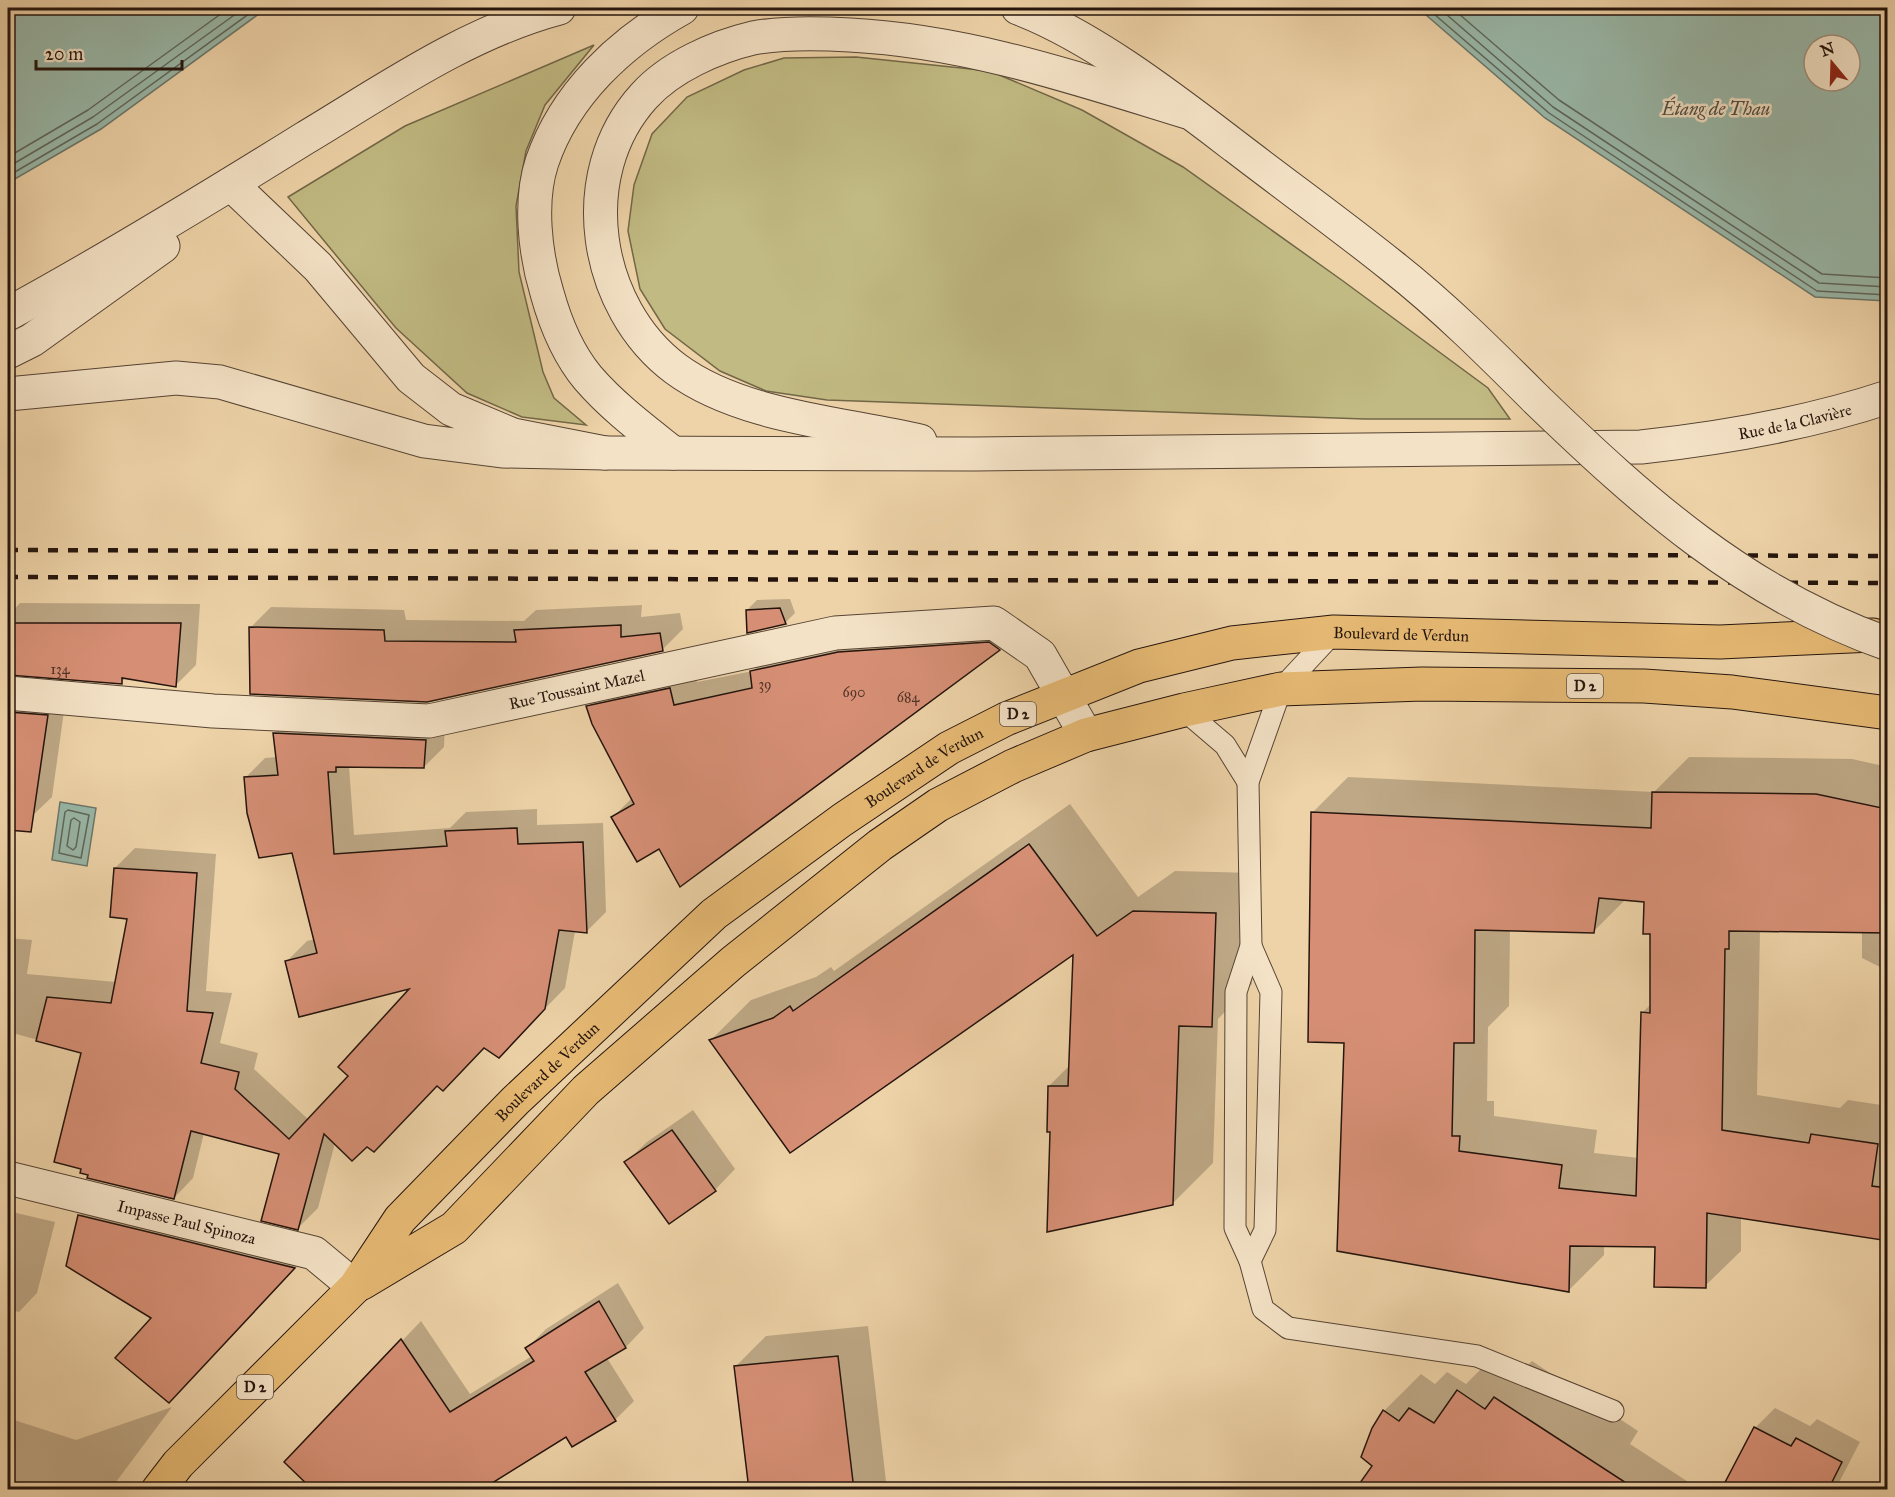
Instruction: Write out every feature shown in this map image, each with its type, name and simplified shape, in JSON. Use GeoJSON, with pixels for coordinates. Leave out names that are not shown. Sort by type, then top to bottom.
{"type":"FeatureCollection","features":[{"type":"Feature","properties":{"kind":"main road","name":"Boulevard de Verdun"},"geometry":{"type":"LineString","coordinates":[[158,1490],[178,1464],[355,1287],[400,1219],[515,1101],[714,914],[842,820],[949,748],[1064,694],[1139,666],[1232,643],[1334,632],[1720,642],[1887,635]]}},
{"type":"Feature","properties":{"kind":"main road","name":"Boulevard de Verdun"},"geometry":{"type":"LineString","coordinates":[[355,1287],[454,1228],[586,1090],[733,962],[880,845],[938,805],[1013,766],[1086,735],[1184,710],[1281,689],[1422,684],[1644,686],[1732,692],[1887,713]]}},
{"type":"Feature","properties":{"kind":"street"},"geometry":{"type":"LineString","coordinates":[[8,314],[87,270],[423,67],[486,35],[559,8]]}},
{"type":"Feature","properties":{"kind":"street"},"geometry":{"type":"LineString","coordinates":[[673,453],[629,418],[587,377],[576,359],[555,323],[539,265],[534,218],[542,163],[566,112],[604,64],[647,27],[682,8]]}},
{"type":"Feature","properties":{"kind":"street"},"geometry":{"type":"LineString","coordinates":[[1018,8],[1035,14],[1099,50],[1193,114],[1394,267],[1463,327],[1628,485],[1691,538],[1812,613],[1887,644]]}},
{"type":"Feature","properties":{"kind":"street"},"geometry":{"type":"LineString","coordinates":[[975,454],[865,428],[766,410],[711,389],[677,369],[651,346],[623,309],[610,280],[603,244],[601,208],[607,161],[623,128],[643,97],[665,77],[691,62],[754,38],[807,33],[943,44],[1029,64],[1193,114]]}},
{"type":"Feature","properties":{"kind":"street"},"geometry":{"type":"LineString","coordinates":[[8,352],[32,340],[153,255],[231,184]]}},
{"type":"Feature","properties":{"kind":"street"},"geometry":{"type":"LineString","coordinates":[[231,184],[318,267],[411,378],[451,409],[513,435],[605,453]]}},
{"type":"Feature","properties":{"kind":"street"},"geometry":{"type":"LineString","coordinates":[[8,394],[177,378],[220,382],[424,441],[502,451],[975,454]]}},
{"type":"Feature","properties":{"kind":"street","name":"Rue de la Clavière"},"geometry":{"type":"LineString","coordinates":[[975,454],[1641,447],[1703,440],[1789,424],[1887,398]]}},
{"type":"Feature","properties":{"kind":"street","name":"Rue Toussaint Mazel"},"geometry":{"type":"LineString","coordinates":[[8,693],[213,711],[429,721],[835,633],[994,623],[1040,656],[1086,735]]}},
{"type":"Feature","properties":{"kind":"street","name":"Impasse Paul Spinoza"},"geometry":{"type":"LineString","coordinates":[[8,1178],[314,1253],[355,1287]]}},
{"type":"Feature","properties":{"kind":"lane"},"geometry":{"type":"LineString","coordinates":[[1334,632],[1281,689],[1248,782],[1251,946],[1236,992],[1235,1227],[1250,1261],[1263,1309],[1288,1328],[1477,1356],[1613,1411]]}},
{"type":"Feature","properties":{"kind":"lane"},"geometry":{"type":"LineString","coordinates":[[1184,710],[1225,745],[1248,782]]}},
{"type":"Feature","properties":{"kind":"lane"},"geometry":{"type":"LineString","coordinates":[[1250,1261],[1265,1230],[1271,992],[1251,946]]}},
{"type":"Feature","properties":{"kind":"shaded area"},"geometry":{"type":"Polygon","coordinates":[[[594,45],[545,105],[526,151],[516,206],[519,272],[543,372],[554,398],[586,425],[522,417],[467,393],[396,328],[288,197],[405,126],[594,45]]]}},
{"type":"Feature","properties":{"kind":"shaded area"},"geometry":{"type":"Polygon","coordinates":[[[856,57],[990,71],[1082,110],[1183,167],[1343,281],[1488,388],[1510,419],[1365,419],[827,400],[766,391],[720,371],[665,329],[640,289],[628,231],[634,185],[652,134],[687,97],[744,70],[784,58],[856,57]]]}},
{"type":"Feature","properties":{"kind":"water"},"geometry":{"type":"Polygon","coordinates":[[[8,8],[267,8],[101,129],[8,183],[8,8]]]}},
{"type":"Feature","properties":{"kind":"water","name":"Étang de Thau"},"geometry":{"type":"Polygon","coordinates":[[[1418,8],[1887,8],[1887,301],[1815,297],[1545,118],[1418,8]]]}},
{"type":"Feature","properties":{"kind":"water"},"geometry":{"type":"Polygon","coordinates":[[[60,802],[96,808],[87,866],[52,860],[60,802]]]}},
{"type":"Feature","properties":{"kind":"building"},"geometry":{"type":"Polygon","coordinates":[[[780,608],[786,624],[747,633],[746,610],[780,608]]]}},
{"type":"Feature","properties":{"kind":"building"},"geometry":{"type":"Polygon","coordinates":[[[8,623],[181,623],[176,687],[122,678],[122,684],[8,675],[8,623]]]}},
{"type":"Feature","properties":{"kind":"building"},"geometry":{"type":"Polygon","coordinates":[[[621,625],[621,637],[660,633],[663,651],[427,702],[250,694],[249,627],[384,630],[385,641],[516,642],[514,630],[621,625]]]}},
{"type":"Feature","properties":{"kind":"building"},"geometry":{"type":"Polygon","coordinates":[[[989,642],[1000,650],[680,887],[659,849],[637,862],[611,817],[634,804],[592,724],[586,706],[670,688],[674,705],[752,688],[750,671],[838,652],[989,642]]]}},
{"type":"Feature","properties":{"kind":"building"},"geometry":{"type":"Polygon","coordinates":[[[8,712],[48,715],[31,832],[8,830],[8,712]]]}},
{"type":"Feature","properties":{"kind":"building"},"geometry":{"type":"Polygon","coordinates":[[[273,733],[426,740],[424,768],[336,767],[336,772],[328,772],[334,854],[447,846],[445,831],[517,828],[518,844],[583,842],[587,933],[559,930],[545,1009],[499,1058],[484,1048],[443,1091],[437,1086],[374,1152],[367,1147],[352,1161],[324,1134],[298,1230],[261,1221],[279,1154],[191,1131],[174,1199],[87,1178],[88,1175],[80,1173],[81,1169],[54,1162],[81,1053],[36,1041],[47,997],[111,1003],[127,919],[110,917],[114,868],[197,873],[187,1011],[213,1013],[201,1063],[239,1072],[235,1089],[289,1139],[348,1076],[338,1067],[409,989],[299,1017],[285,961],[317,953],[292,853],[259,858],[247,813],[244,777],[278,775],[273,733]]]}},
{"type":"Feature","properties":{"kind":"building"},"geometry":{"type":"Polygon","coordinates":[[[1652,792],[1816,794],[1887,809],[1887,933],[1729,931],[1729,949],[1725,949],[1722,1130],[1809,1143],[1811,1134],[1878,1144],[1872,1186],[1887,1188],[1882,1240],[1707,1213],[1706,1288],[1654,1287],[1655,1247],[1570,1246],[1569,1292],[1337,1251],[1344,1043],[1308,1042],[1311,812],[1651,828],[1652,792]],[[1599,898],[1594,933],[1475,930],[1474,1043],[1454,1043],[1452,1136],[1460,1136],[1459,1151],[1562,1165],[1559,1188],[1636,1196],[1641,1012],[1650,1013],[1650,934],[1643,934],[1644,902],[1599,898]]]}},
{"type":"Feature","properties":{"kind":"building"},"geometry":{"type":"Polygon","coordinates":[[[1029,844],[1097,936],[1133,911],[1216,913],[1212,1027],[1179,1026],[1173,1205],[1047,1232],[1050,1132],[1047,1132],[1048,1086],[1068,1086],[1073,955],[790,1153],[709,1040],[773,1018],[790,1006],[793,1011],[1029,844]]]}},
{"type":"Feature","properties":{"kind":"building"},"geometry":{"type":"Polygon","coordinates":[[[672,1130],[716,1191],[669,1224],[624,1162],[672,1130]]]}},
{"type":"Feature","properties":{"kind":"building"},"geometry":{"type":"Polygon","coordinates":[[[78,1215],[295,1268],[169,1403],[115,1358],[151,1318],[66,1266],[78,1215]]]}},
{"type":"Feature","properties":{"kind":"building"},"geometry":{"type":"Polygon","coordinates":[[[599,1301],[626,1348],[585,1372],[616,1421],[572,1447],[566,1437],[481,1490],[313,1490],[284,1462],[401,1339],[450,1412],[534,1361],[525,1348],[599,1301]]]}},
{"type":"Feature","properties":{"kind":"building"},"geometry":{"type":"Polygon","coordinates":[[[838,1356],[854,1490],[749,1490],[734,1366],[838,1356]]]}},
{"type":"Feature","properties":{"kind":"building"},"geometry":{"type":"Polygon","coordinates":[[[1457,1390],[1485,1409],[1494,1397],[1637,1490],[1355,1490],[1372,1466],[1361,1457],[1372,1428],[1383,1410],[1399,1421],[1409,1408],[1434,1423],[1457,1390]]]}},
{"type":"Feature","properties":{"kind":"building"},"geometry":{"type":"Polygon","coordinates":[[[1754,1427],[1791,1446],[1796,1438],[1842,1462],[1828,1490],[1721,1490],[1754,1427]]]}},
{"type":"Feature","properties":{"kind":"railway"},"geometry":{"type":"LineString","coordinates":[[8,550],[1888,556]]}},
{"type":"Feature","properties":{"kind":"railway"},"geometry":{"type":"LineString","coordinates":[[8,577],[1888,583]]}}]}
